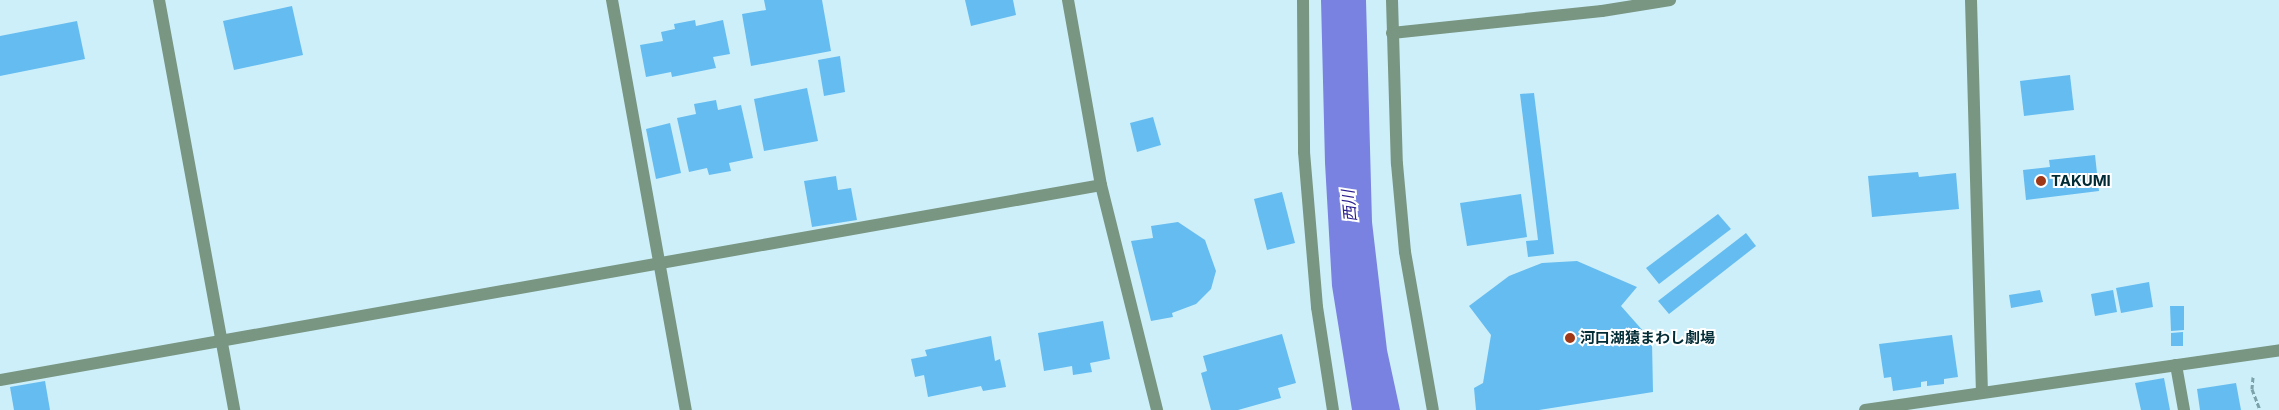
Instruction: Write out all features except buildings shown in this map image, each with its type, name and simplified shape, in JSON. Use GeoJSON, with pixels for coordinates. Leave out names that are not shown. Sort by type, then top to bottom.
{"type":"FeatureCollection","features":[{"type":"Feature","properties":{"kind":"street"},"geometry":{"type":"LineString","coordinates":[[159,0],[234,410]]}},
{"type":"Feature","properties":{"kind":"street"},"geometry":{"type":"LineString","coordinates":[[612,0],[686,410]]}},
{"type":"Feature","properties":{"kind":"street"},"geometry":{"type":"LineString","coordinates":[[1068,0],[1101,185],[1156,410]]}},
{"type":"Feature","properties":{"kind":"street"},"geometry":{"type":"LineString","coordinates":[[1303,0],[1304,152],[1317,306],[1333,410]]}},
{"type":"Feature","properties":{"kind":"street"},"geometry":{"type":"LineString","coordinates":[[1392,0],[1392,33],[1405,252],[1433,410]]}},
{"type":"Feature","properties":{"kind":"street"},"geometry":{"type":"LineString","coordinates":[[1392,33],[1602,11],[1670,0]]}},
{"type":"Feature","properties":{"kind":"street"},"geometry":{"type":"LineString","coordinates":[[1971,0],[1982,393]]}},
{"type":"Feature","properties":{"kind":"street"},"geometry":{"type":"LineString","coordinates":[[0,380],[1101,185]]}},
{"type":"Feature","properties":{"kind":"street"},"geometry":{"type":"LineString","coordinates":[[1865,410],[2279,350]]}},
{"type":"Feature","properties":{"kind":"street"},"geometry":{"type":"LineString","coordinates":[[2176,365],[2184,410]]}},
{"type":"Feature","properties":{"kind":"path"},"geometry":{"type":"LineString","coordinates":[[2254,354],[2252,389],[2260,410]]}},
{"type":"Feature","properties":{"kind":"water","name":"西川"},"geometry":{"type":"Polygon","coordinates":[[[1321,0],[1366,0],[1372,222],[1387,350],[1400,410],[1352,410],[1332,286],[1325,163],[1321,0]]]}},
{"type":"Feature","properties":{"kind":"place","name":"TAKUMI"},"geometry":{"type":"Point","coordinates":[2041,181]}},
{"type":"Feature","properties":{"kind":"place","name":"河口湖猿まわし劇場"},"geometry":{"type":"Point","coordinates":[1570,338]}}]}
